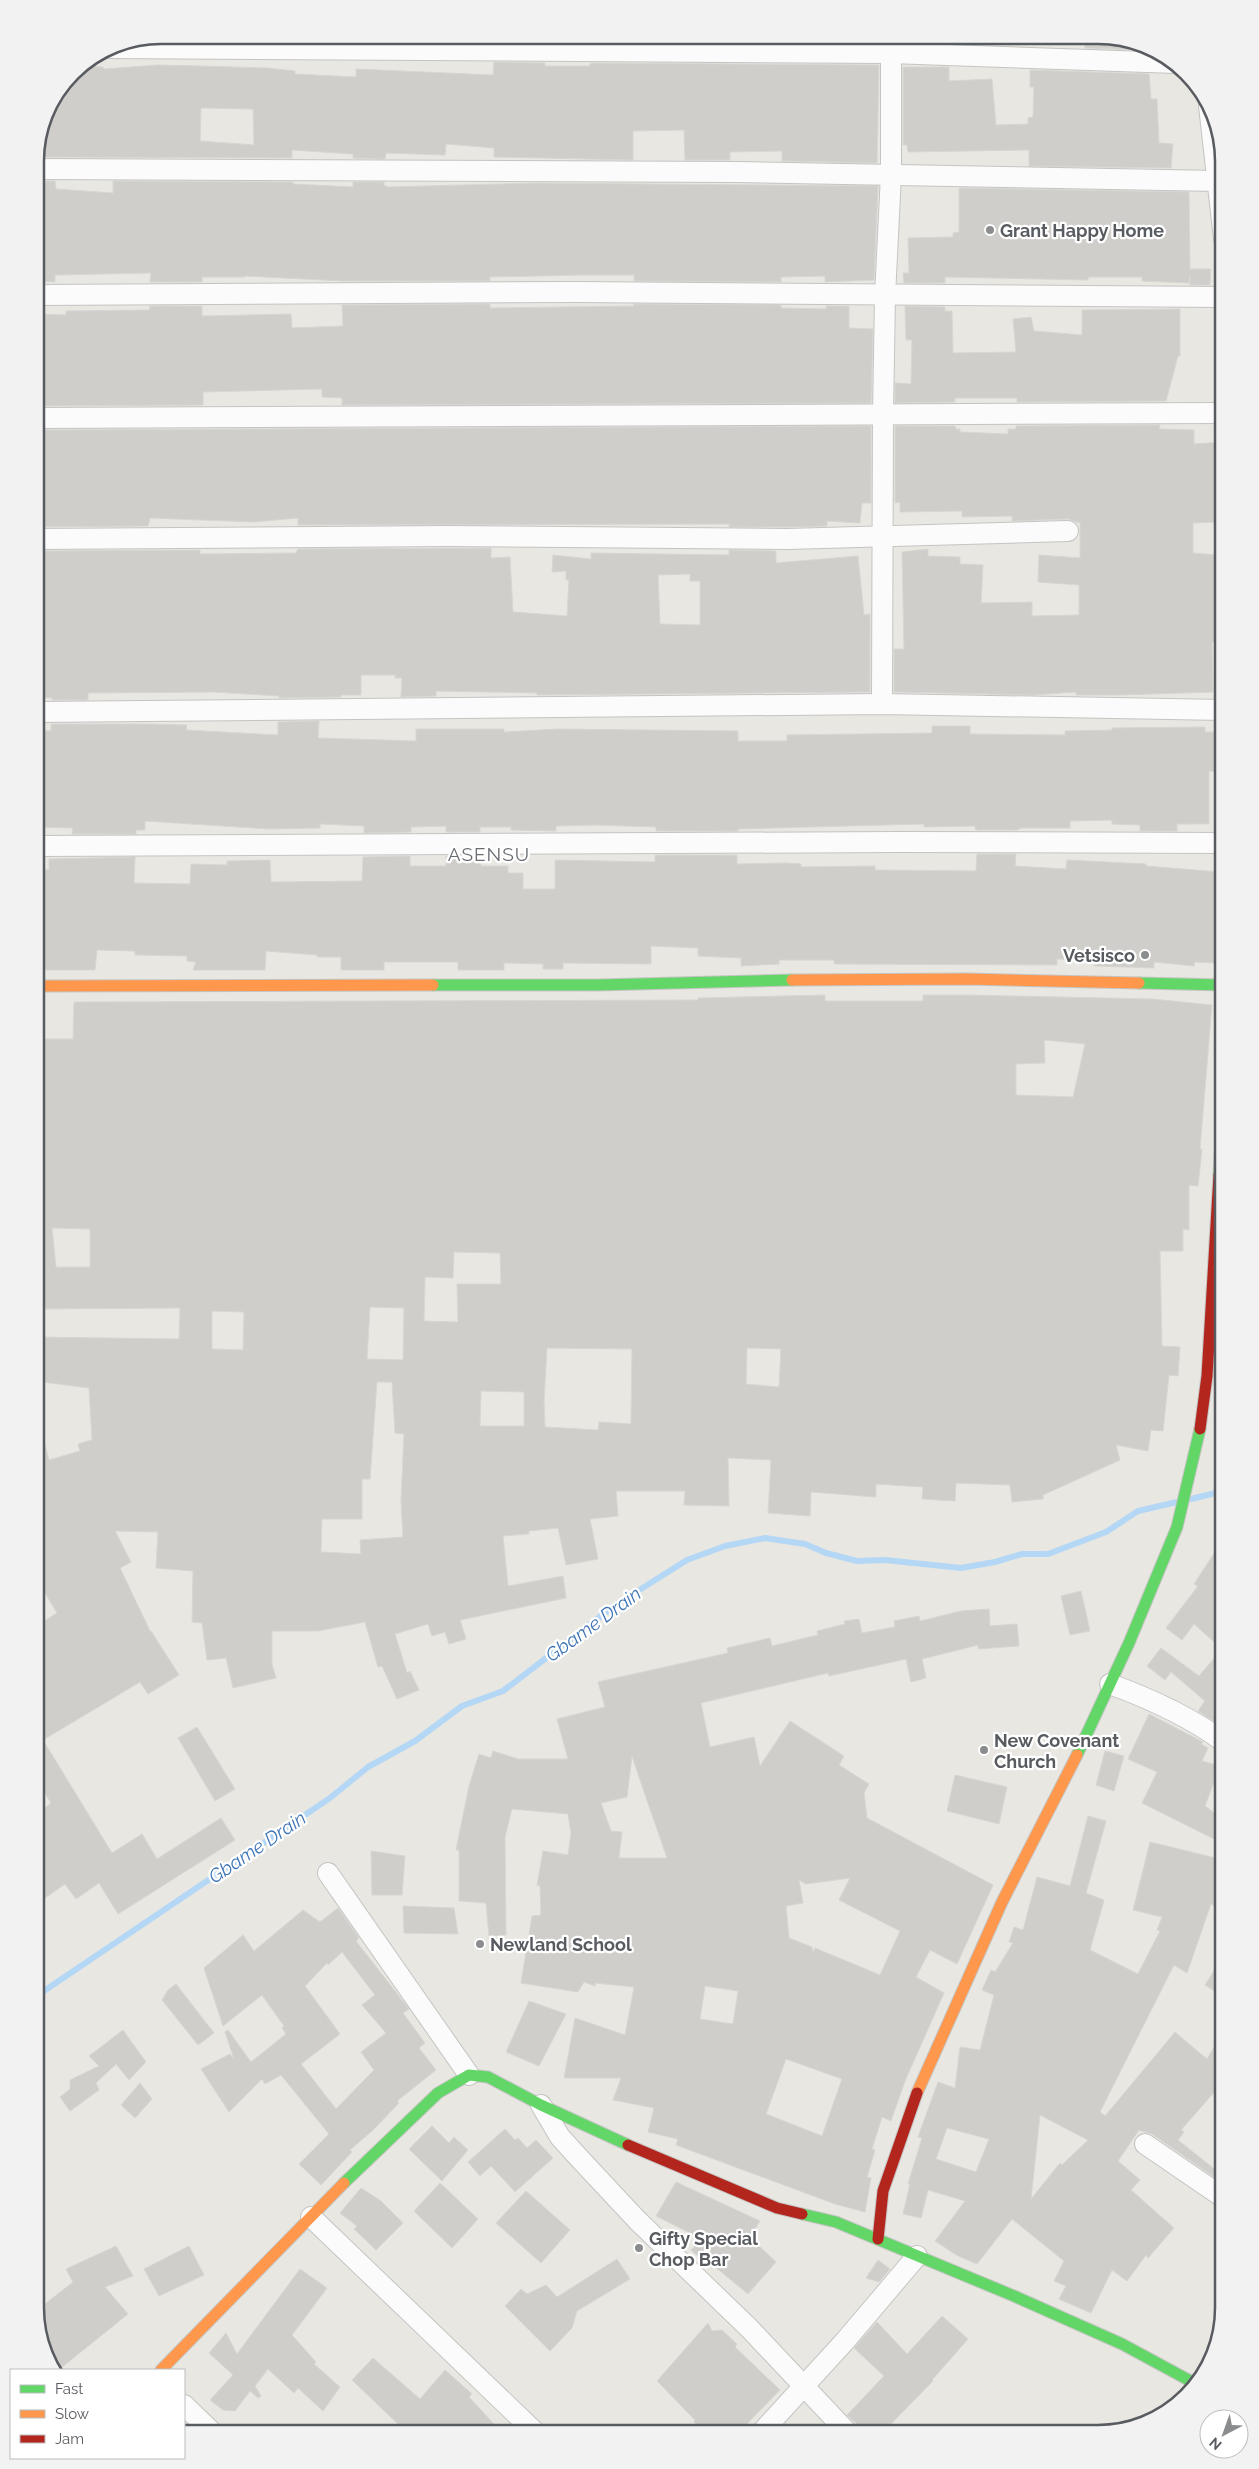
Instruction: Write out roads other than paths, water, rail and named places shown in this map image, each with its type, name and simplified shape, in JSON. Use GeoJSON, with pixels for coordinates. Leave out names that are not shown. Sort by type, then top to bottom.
{"type":"FeatureCollection","features":[{"type":"Feature","properties":{"kind":"street"},"geometry":{"type":"LineString","coordinates":[[131,48],[890,44],[1161,62]]}},
{"type":"Feature","properties":{"kind":"street"},"geometry":{"type":"LineString","coordinates":[[882,704],[885,296],[891,175],[890,44]]}},
{"type":"Feature","properties":{"kind":"street"},"geometry":{"type":"LineString","coordinates":[[44,169],[737,172],[1215,181]]}},
{"type":"Feature","properties":{"kind":"street"},"geometry":{"type":"LineString","coordinates":[[44,295],[581,292],[885,296],[1215,297]]}},
{"type":"Feature","properties":{"kind":"street"},"geometry":{"type":"LineString","coordinates":[[44,418],[1215,413]]}},
{"type":"Feature","properties":{"kind":"street"},"geometry":{"type":"LineString","coordinates":[[44,539],[447,536],[777,539],[1068,531]]}},
{"type":"Feature","properties":{"kind":"street"},"geometry":{"type":"LineString","coordinates":[[44,712],[882,704],[1215,710]]}},
{"type":"Feature","properties":{"kind":"street"},"geometry":{"type":"LineString","coordinates":[[44,846],[897,842],[1215,843]]}},
{"type":"Feature","properties":{"kind":"street"},"geometry":{"type":"LineString","coordinates":[[44,986],[598,985],[784,980],[967,979],[1215,985]]}},
{"type":"Feature","properties":{"kind":"street"},"geometry":{"type":"LineString","coordinates":[[878,2239],[886,2182],[920,2087],[1002,1902],[1110,1684],[1147,1604],[1177,1527],[1197,1447],[1207,1376],[1215,1242]]}},
{"type":"Feature","properties":{"kind":"street"},"geometry":{"type":"LineString","coordinates":[[1110,1684],[1149,1698],[1190,1718],[1215,1736]]}},
{"type":"Feature","properties":{"kind":"street"},"geometry":{"type":"LineString","coordinates":[[328,1873],[469,2075]]}},
{"type":"Feature","properties":{"kind":"street"},"geometry":{"type":"LineString","coordinates":[[162,2369],[311,2217],[419,2111],[438,2093],[469,2075],[488,2077],[541,2105],[638,2149],[777,2208],[836,2222],[878,2239],[1122,2344],[1190,2381]]}},
{"type":"Feature","properties":{"kind":"street"},"geometry":{"type":"LineString","coordinates":[[541,2105],[560,2137],[580,2160],[637,2220],[749,2328],[841,2425]]}},
{"type":"Feature","properties":{"kind":"street"},"geometry":{"type":"LineString","coordinates":[[1146,2144],[1215,2192]]}},
{"type":"Feature","properties":{"kind":"street"},"geometry":{"type":"LineString","coordinates":[[311,2217],[528,2425]]}},
{"type":"Feature","properties":{"kind":"street"},"geometry":{"type":"LineString","coordinates":[[768,2425],[918,2256]]}},
{"type":"Feature","properties":{"kind":"street"},"geometry":{"type":"LineString","coordinates":[[185,2406],[205,2425]]}},
{"type":"Feature","properties":{"kind":"waterway","name":"Gbame Drain"},"geometry":{"type":"LineString","coordinates":[[1191,1499],[1215,1493]]}},
{"type":"Feature","properties":{"kind":"waterway","name":"Gbame Drain"},"geometry":{"type":"LineString","coordinates":[[44,1991],[330,1798],[368,1767],[415,1741],[462,1706],[503,1691],[614,1606],[687,1560],[725,1546],[765,1538],[805,1544],[826,1553],[857,1561],[885,1560],[961,1568],[995,1562],[1022,1554],[1048,1554],[1106,1532],[1138,1511],[1177,1502]]}},
{"type":"Feature","properties":{"kind":"place","name":"Grant Happy Home"},"geometry":{"type":"Point","coordinates":[990,230]}},
{"type":"Feature","properties":{"kind":"place","name":"Vetsisco"},"geometry":{"type":"Point","coordinates":[1145,955]}},
{"type":"Feature","properties":{"kind":"place","name":"New Covenant Church"},"geometry":{"type":"Point","coordinates":[984,1750]}},
{"type":"Feature","properties":{"kind":"place","name":"Newland School"},"geometry":{"type":"Point","coordinates":[480,1944]}},
{"type":"Feature","properties":{"kind":"place","name":"Gifty Special Chop Bar"},"geometry":{"type":"Point","coordinates":[639,2248]}},
{"type":"Feature","properties":{"kind":"district","name":"ASENSU"},"geometry":{"type":"Point","coordinates":[489,854]}}]}
